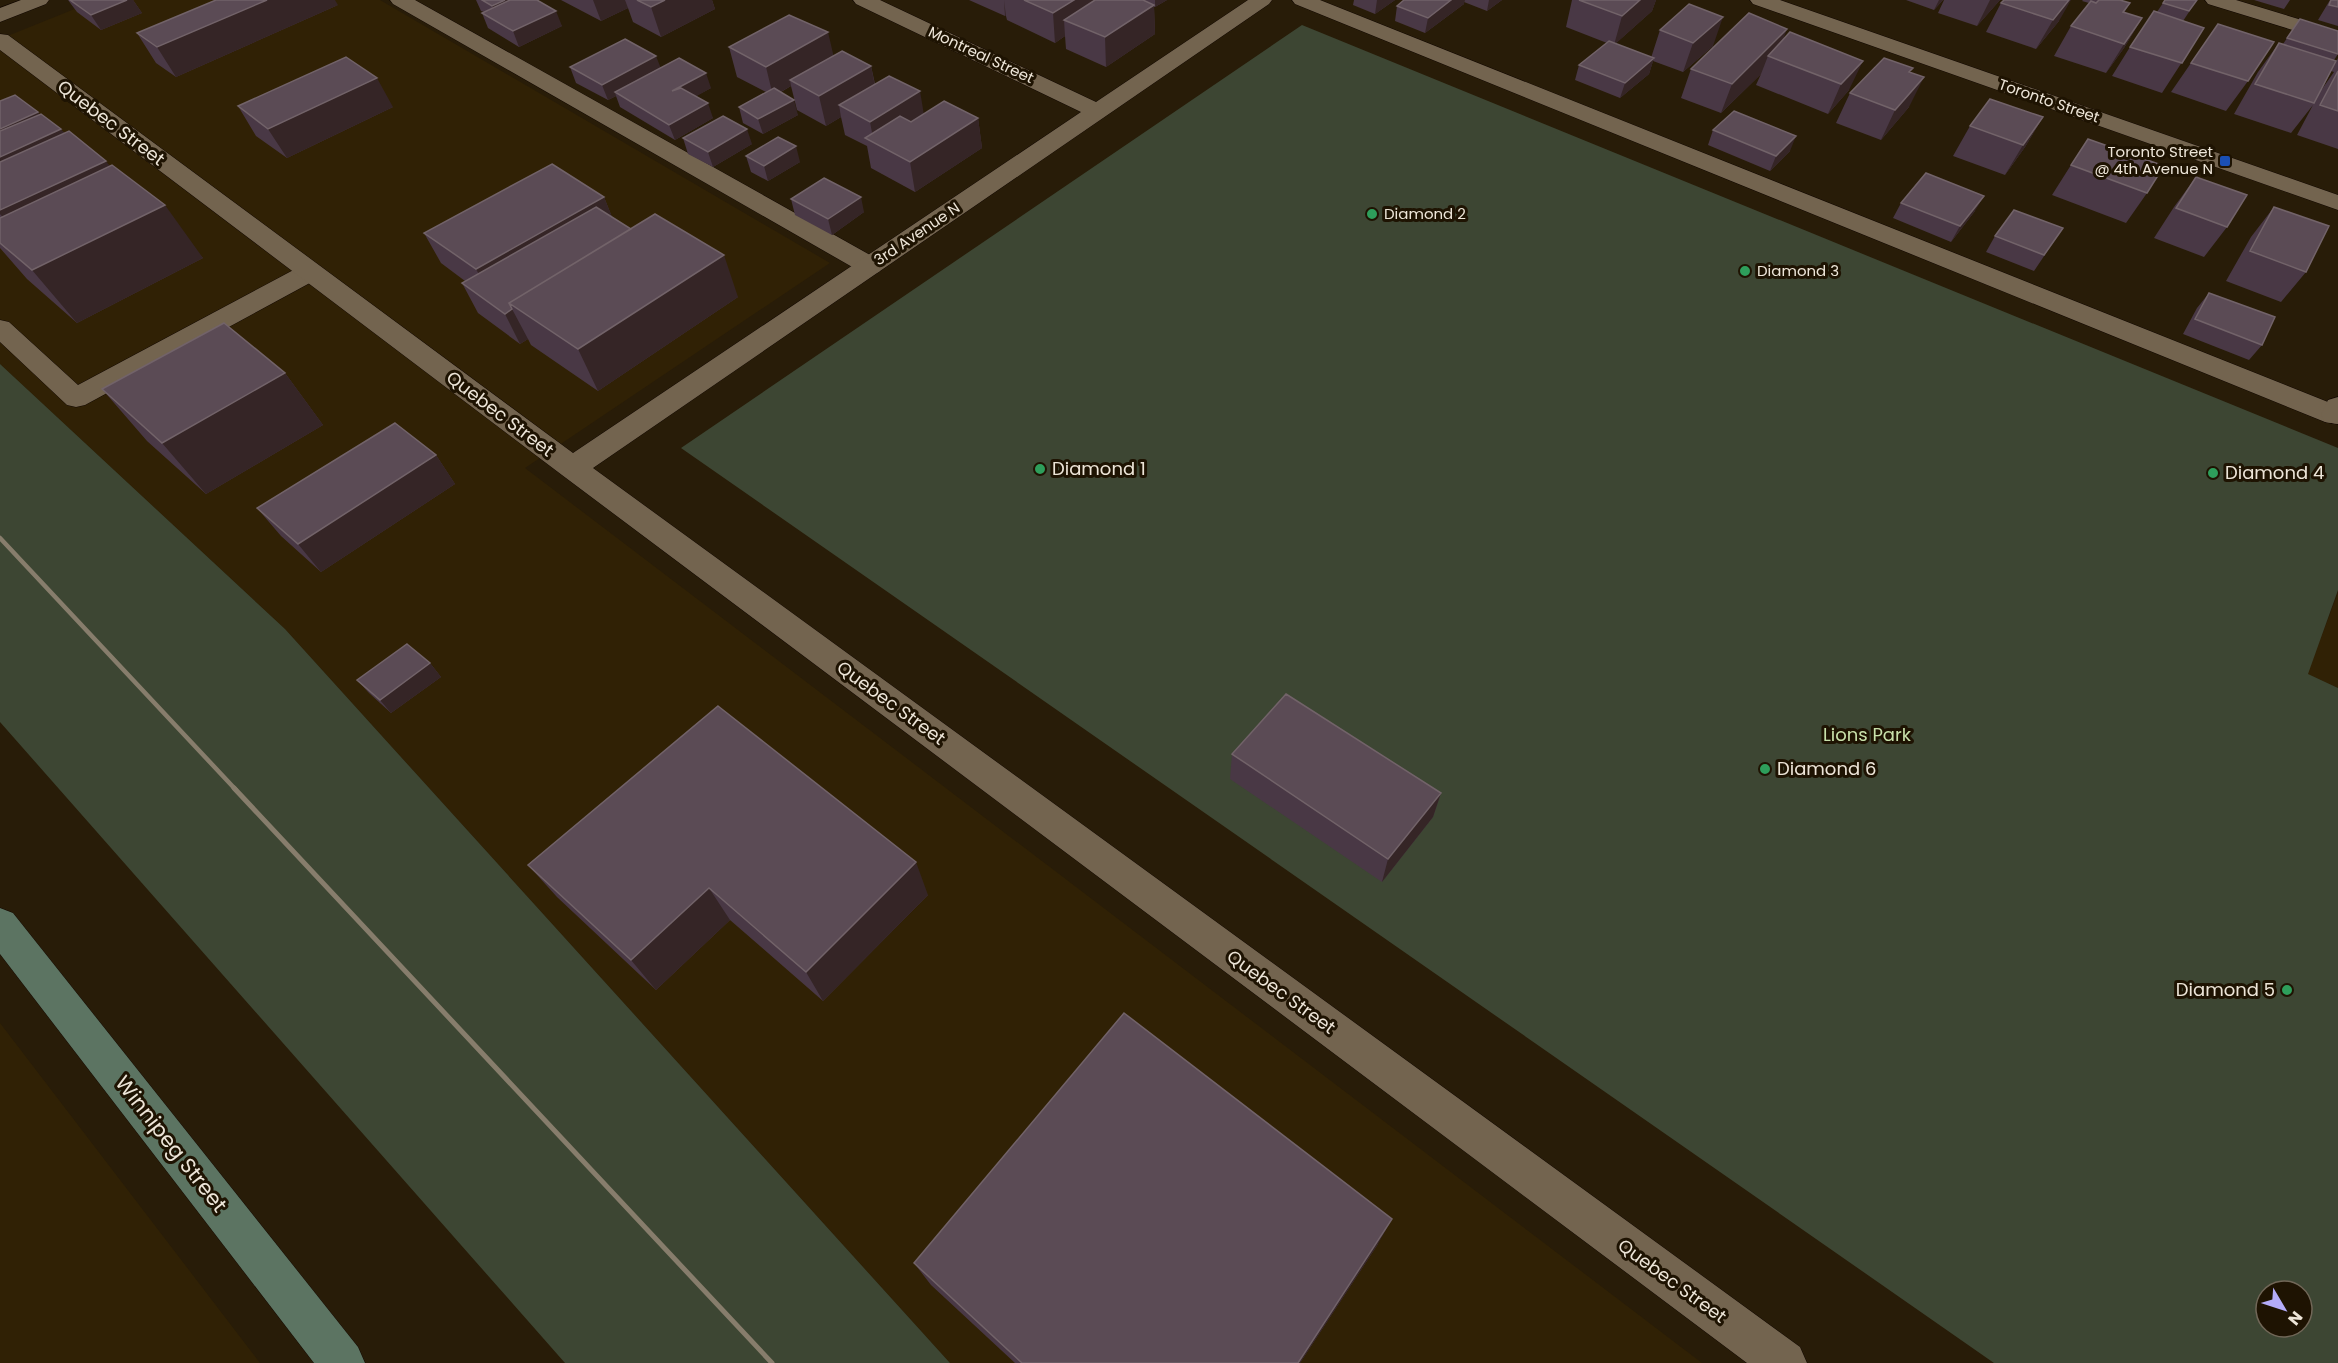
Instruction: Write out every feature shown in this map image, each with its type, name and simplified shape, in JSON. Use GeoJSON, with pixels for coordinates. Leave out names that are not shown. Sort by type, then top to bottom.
{"type":"FeatureCollection","features":[{"type":"Feature","properties":{"kind":"main road","name":"Winnipeg Street"},"geometry":{"type":"LineString","coordinates":[[0,926],[342,1363]]}},
{"type":"Feature","properties":{"kind":"street"},"geometry":{"type":"LineString","coordinates":[[0,16],[39,0]]}},
{"type":"Feature","properties":{"kind":"street","name":"Montreal Street"},"geometry":{"type":"LineString","coordinates":[[863,0],[1098,111]]}},
{"type":"Feature","properties":{"kind":"street","name":"3rd Avenue N"},"geometry":{"type":"LineString","coordinates":[[572,468],[1262,0]]}},
{"type":"Feature","properties":{"kind":"street","name":"Toronto Street"},"geometry":{"type":"LineString","coordinates":[[1760,0],[2338,203]]}},
{"type":"Feature","properties":{"kind":"street","name":"Quebec Street"},"geometry":{"type":"LineString","coordinates":[[0,40],[572,468],[1784,1363]]}},
{"type":"Feature","properties":{"kind":"lane"},"geometry":{"type":"LineString","coordinates":[[400,0],[870,266]]}},
{"type":"Feature","properties":{"kind":"lane"},"geometry":{"type":"LineString","coordinates":[[1302,0],[2336,411]]}},
{"type":"Feature","properties":{"kind":"lane"},"geometry":{"type":"LineString","coordinates":[[2215,0],[2338,38]]}},
{"type":"Feature","properties":{"kind":"lane"},"geometry":{"type":"LineString","coordinates":[[0,328],[76,398],[310,272]]}},
{"type":"Feature","properties":{"kind":"shaded area"},"geometry":{"type":"Polygon","coordinates":[[[97,0],[380,0],[830,263],[525,468],[1702,1363],[950,1363],[285,629],[0,364],[0,39],[97,0]]]}},
{"type":"Feature","properties":{"kind":"shaded area"},"geometry":{"type":"Polygon","coordinates":[[[2338,593],[2338,688],[2307,674],[2338,593]]]}},
{"type":"Feature","properties":{"kind":"shaded area"},"geometry":{"type":"Polygon","coordinates":[[[0,1023],[260,1363],[0,1363],[0,1023]]]}},
{"type":"Feature","properties":{"kind":"green space","name":"Lions Park"},"geometry":{"type":"Polygon","coordinates":[[[1302,25],[2338,448],[2338,590],[2308,674],[2338,688],[2338,1363],[1994,1363],[681,448],[1302,25]]]}},
{"type":"Feature","properties":{"kind":"green space"},"geometry":{"type":"Polygon","coordinates":[[[0,364],[285,629],[950,1363],[565,1363],[0,722],[0,364]]]}},
{"type":"Feature","properties":{"kind":"building"},"geometry":{"type":"Polygon","coordinates":[[[70,0],[127,0],[91,15],[70,0]]]}},
{"type":"Feature","properties":{"kind":"building"},"geometry":{"type":"Polygon","coordinates":[[[216,0],[267,0],[157,47],[137,33],[216,0]]]}},
{"type":"Feature","properties":{"kind":"building"},"geometry":{"type":"Polygon","coordinates":[[[482,0],[505,0],[492,6],[482,0]]]}},
{"type":"Feature","properties":{"kind":"building"},"geometry":{"type":"Polygon","coordinates":[[[510,0],[537,0],[556,11],[513,31],[482,13],[510,0]]]}},
{"type":"Feature","properties":{"kind":"building"},"geometry":{"type":"Polygon","coordinates":[[[637,0],[665,0],[651,7],[637,0]]]}},
{"type":"Feature","properties":{"kind":"building"},"geometry":{"type":"Polygon","coordinates":[[[1024,0],[1074,0],[1053,13],[1024,0]]]}},
{"type":"Feature","properties":{"kind":"building"},"geometry":{"type":"Polygon","coordinates":[[[1095,0],[1143,0],[1154,5],[1105,37],[1064,20],[1095,0]]]}},
{"type":"Feature","properties":{"kind":"building"},"geometry":{"type":"Polygon","coordinates":[[[1404,0],[1451,0],[1428,18],[1397,6],[1404,0]]]}},
{"type":"Feature","properties":{"kind":"building"},"geometry":{"type":"Polygon","coordinates":[[[1579,0],[1640,0],[1622,16],[1579,0]]]}},
{"type":"Feature","properties":{"kind":"building"},"geometry":{"type":"Polygon","coordinates":[[[2004,0],[2069,0],[2053,20],[2001,3],[2004,0]]]}},
{"type":"Feature","properties":{"kind":"building"},"geometry":{"type":"Polygon","coordinates":[[[2099,0],[2120,0],[2130,3],[2123,12],[2142,18],[2124,44],[2071,26],[2091,1],[2096,3],[2099,0]]]}},
{"type":"Feature","properties":{"kind":"building"},"geometry":{"type":"Polygon","coordinates":[[[2165,0],[2197,0],[2189,11],[2163,3],[2165,0]]]}},
{"type":"Feature","properties":{"kind":"building"},"geometry":{"type":"Polygon","coordinates":[[[2331,0],[2338,0],[2338,7],[2329,5],[2331,0]]]}},
{"type":"Feature","properties":{"kind":"building"},"geometry":{"type":"Polygon","coordinates":[[[1689,4],[1723,17],[1693,43],[1660,30],[1689,4]]]}},
{"type":"Feature","properties":{"kind":"building"},"geometry":{"type":"Polygon","coordinates":[[[2154,11],[2204,28],[2182,63],[2130,47],[2154,11]]]}},
{"type":"Feature","properties":{"kind":"building"},"geometry":{"type":"Polygon","coordinates":[[[1749,13],[1787,29],[1732,84],[1691,69],[1749,13]]]}},
{"type":"Feature","properties":{"kind":"building"},"geometry":{"type":"Polygon","coordinates":[[[789,15],[828,32],[766,67],[729,47],[789,15]]]}},
{"type":"Feature","properties":{"kind":"building"},"geometry":{"type":"Polygon","coordinates":[[[2300,19],[2338,31],[2338,54],[2287,38],[2300,19]]]}},
{"type":"Feature","properties":{"kind":"building"},"geometry":{"type":"Polygon","coordinates":[[[2218,24],[2274,42],[2248,81],[2191,63],[2218,24]]]}},
{"type":"Feature","properties":{"kind":"building"},"geometry":{"type":"Polygon","coordinates":[[[1790,32],[1863,61],[1841,84],[1768,56],[1790,32]]]}},
{"type":"Feature","properties":{"kind":"building"},"geometry":{"type":"Polygon","coordinates":[[[625,39],[656,56],[602,85],[570,67],[625,39]]]}},
{"type":"Feature","properties":{"kind":"building"},"geometry":{"type":"Polygon","coordinates":[[[1609,41],[1654,58],[1625,83],[1579,65],[1609,41]]]}},
{"type":"Feature","properties":{"kind":"building"},"geometry":{"type":"Polygon","coordinates":[[[2279,43],[2336,61],[2314,103],[2255,84],[2279,43]]]}},
{"type":"Feature","properties":{"kind":"building"},"geometry":{"type":"Polygon","coordinates":[[[842,51],[871,66],[819,96],[790,80],[842,51]]]}},
{"type":"Feature","properties":{"kind":"building"},"geometry":{"type":"Polygon","coordinates":[[[346,57],[377,78],[268,129],[238,106],[346,57]]]}},
{"type":"Feature","properties":{"kind":"building"},"geometry":{"type":"Polygon","coordinates":[[[679,58],[706,73],[672,91],[681,88],[708,103],[669,125],[615,92],[679,58]]]}},
{"type":"Feature","properties":{"kind":"building"},"geometry":{"type":"Polygon","coordinates":[[[1884,58],[1913,68],[1909,72],[1924,77],[1895,110],[1850,93],[1884,58]]]}},
{"type":"Feature","properties":{"kind":"building"},"geometry":{"type":"Polygon","coordinates":[[[2338,71],[2338,111],[2320,105],[2338,71]]]}},
{"type":"Feature","properties":{"kind":"building"},"geometry":{"type":"Polygon","coordinates":[[[889,76],[920,91],[870,122],[839,105],[889,76]]]}},
{"type":"Feature","properties":{"kind":"building"},"geometry":{"type":"Polygon","coordinates":[[[774,88],[794,100],[758,119],[739,107],[774,88]]]}},
{"type":"Feature","properties":{"kind":"building"},"geometry":{"type":"Polygon","coordinates":[[[15,95],[38,112],[0,129],[0,101],[15,95]]]}},
{"type":"Feature","properties":{"kind":"building"},"geometry":{"type":"Polygon","coordinates":[[[1990,99],[2043,117],[2023,145],[1970,126],[1990,99]]]}},
{"type":"Feature","properties":{"kind":"building"},"geometry":{"type":"Polygon","coordinates":[[[944,101],[978,118],[910,162],[865,138],[900,116],[911,122],[944,101]]]}},
{"type":"Feature","properties":{"kind":"building"},"geometry":{"type":"Polygon","coordinates":[[[1734,111],[1796,136],[1776,156],[1713,130],[1734,111]]]}},
{"type":"Feature","properties":{"kind":"building"},"geometry":{"type":"Polygon","coordinates":[[[41,114],[61,129],[0,157],[0,131],[41,114]]]}},
{"type":"Feature","properties":{"kind":"building"},"geometry":{"type":"Polygon","coordinates":[[[723,116],[747,129],[708,152],[683,138],[723,116]]]}},
{"type":"Feature","properties":{"kind":"building"},"geometry":{"type":"Polygon","coordinates":[[[69,131],[106,161],[0,210],[0,162],[69,131]]]}},
{"type":"Feature","properties":{"kind":"building"},"geometry":{"type":"Polygon","coordinates":[[[778,137],[796,146],[764,166],[746,156],[778,137]]]}},
{"type":"Feature","properties":{"kind":"building"},"geometry":{"type":"Polygon","coordinates":[[[2088,139],[2164,166],[2147,193],[2071,165],[2088,139]]]}},
{"type":"Feature","properties":{"kind":"building"},"geometry":{"type":"Polygon","coordinates":[[[552,164],[604,197],[476,269],[424,233],[552,164]]]}},
{"type":"Feature","properties":{"kind":"building"},"geometry":{"type":"Polygon","coordinates":[[[112,165],[165,205],[32,270],[0,243],[0,218],[112,165]]]}},
{"type":"Feature","properties":{"kind":"building"},"geometry":{"type":"Polygon","coordinates":[[[1926,173],[1984,196],[1960,226],[1901,203],[1926,173]]]}},
{"type":"Feature","properties":{"kind":"building"},"geometry":{"type":"Polygon","coordinates":[[[2196,177],[2247,195],[2227,227],[2176,208],[2196,177]]]}},
{"type":"Feature","properties":{"kind":"building"},"geometry":{"type":"Polygon","coordinates":[[[824,178],[861,197],[828,219],[791,199],[824,178]]]}},
{"type":"Feature","properties":{"kind":"building"},"geometry":{"type":"Polygon","coordinates":[[[596,207],[631,229],[509,303],[512,309],[505,314],[462,283],[596,207]]]}},
{"type":"Feature","properties":{"kind":"building"},"geometry":{"type":"Polygon","coordinates":[[[2274,207],[2329,226],[2306,272],[2250,251],[2274,207]]]}},
{"type":"Feature","properties":{"kind":"building"},"geometry":{"type":"Polygon","coordinates":[[[2014,210],[2063,228],[2044,255],[1995,236],[2014,210]]]}},
{"type":"Feature","properties":{"kind":"building"},"geometry":{"type":"Polygon","coordinates":[[[655,214],[724,255],[578,349],[509,303],[655,214]]]}},
{"type":"Feature","properties":{"kind":"building"},"geometry":{"type":"Polygon","coordinates":[[[2209,293],[2275,317],[2262,345],[2195,319],[2209,293]]]}},
{"type":"Feature","properties":{"kind":"building"},"geometry":{"type":"Polygon","coordinates":[[[224,323],[285,373],[162,443],[102,389],[224,323]]]}},
{"type":"Feature","properties":{"kind":"building"},"geometry":{"type":"Polygon","coordinates":[[[395,423],[436,455],[298,544],[257,508],[395,423]]]}},
{"type":"Feature","properties":{"kind":"building"},"geometry":{"type":"Polygon","coordinates":[[[407,644],[430,663],[380,700],[357,680],[407,644]]]}},
{"type":"Feature","properties":{"kind":"building"},"geometry":{"type":"Polygon","coordinates":[[[1286,694],[1441,793],[1388,859],[1232,754],[1286,694]]]}},
{"type":"Feature","properties":{"kind":"building"},"geometry":{"type":"Polygon","coordinates":[[[718,706],[916,862],[806,972],[709,888],[631,960],[528,865],[718,706]]]}},
{"type":"Feature","properties":{"kind":"building"},"geometry":{"type":"Polygon","coordinates":[[[1124,1013],[1392,1219],[1298,1363],[1022,1363],[914,1263],[1124,1013]]]}},
{"type":"Feature","properties":{"kind":"railway"},"geometry":{"type":"LineString","coordinates":[[0,538],[236,790]]}},
{"type":"Feature","properties":{"kind":"railway"},"geometry":{"type":"LineString","coordinates":[[234,788],[772,1363]]}},
{"type":"Feature","properties":{"kind":"place","name":"Toronto Street @ 4th Avenue N"},"geometry":{"type":"Point","coordinates":[2225,161]}},
{"type":"Feature","properties":{"kind":"place","name":"Diamond 2"},"geometry":{"type":"Point","coordinates":[1372,214]}},
{"type":"Feature","properties":{"kind":"place","name":"Diamond 3"},"geometry":{"type":"Point","coordinates":[1745,271]}},
{"type":"Feature","properties":{"kind":"place","name":"Diamond 1"},"geometry":{"type":"Point","coordinates":[1040,469]}},
{"type":"Feature","properties":{"kind":"place","name":"Diamond 4"},"geometry":{"type":"Point","coordinates":[2213,473]}},
{"type":"Feature","properties":{"kind":"place","name":"Diamond 6"},"geometry":{"type":"Point","coordinates":[1765,769]}},
{"type":"Feature","properties":{"kind":"place","name":"Diamond 5"},"geometry":{"type":"Point","coordinates":[2287,990]}}]}
